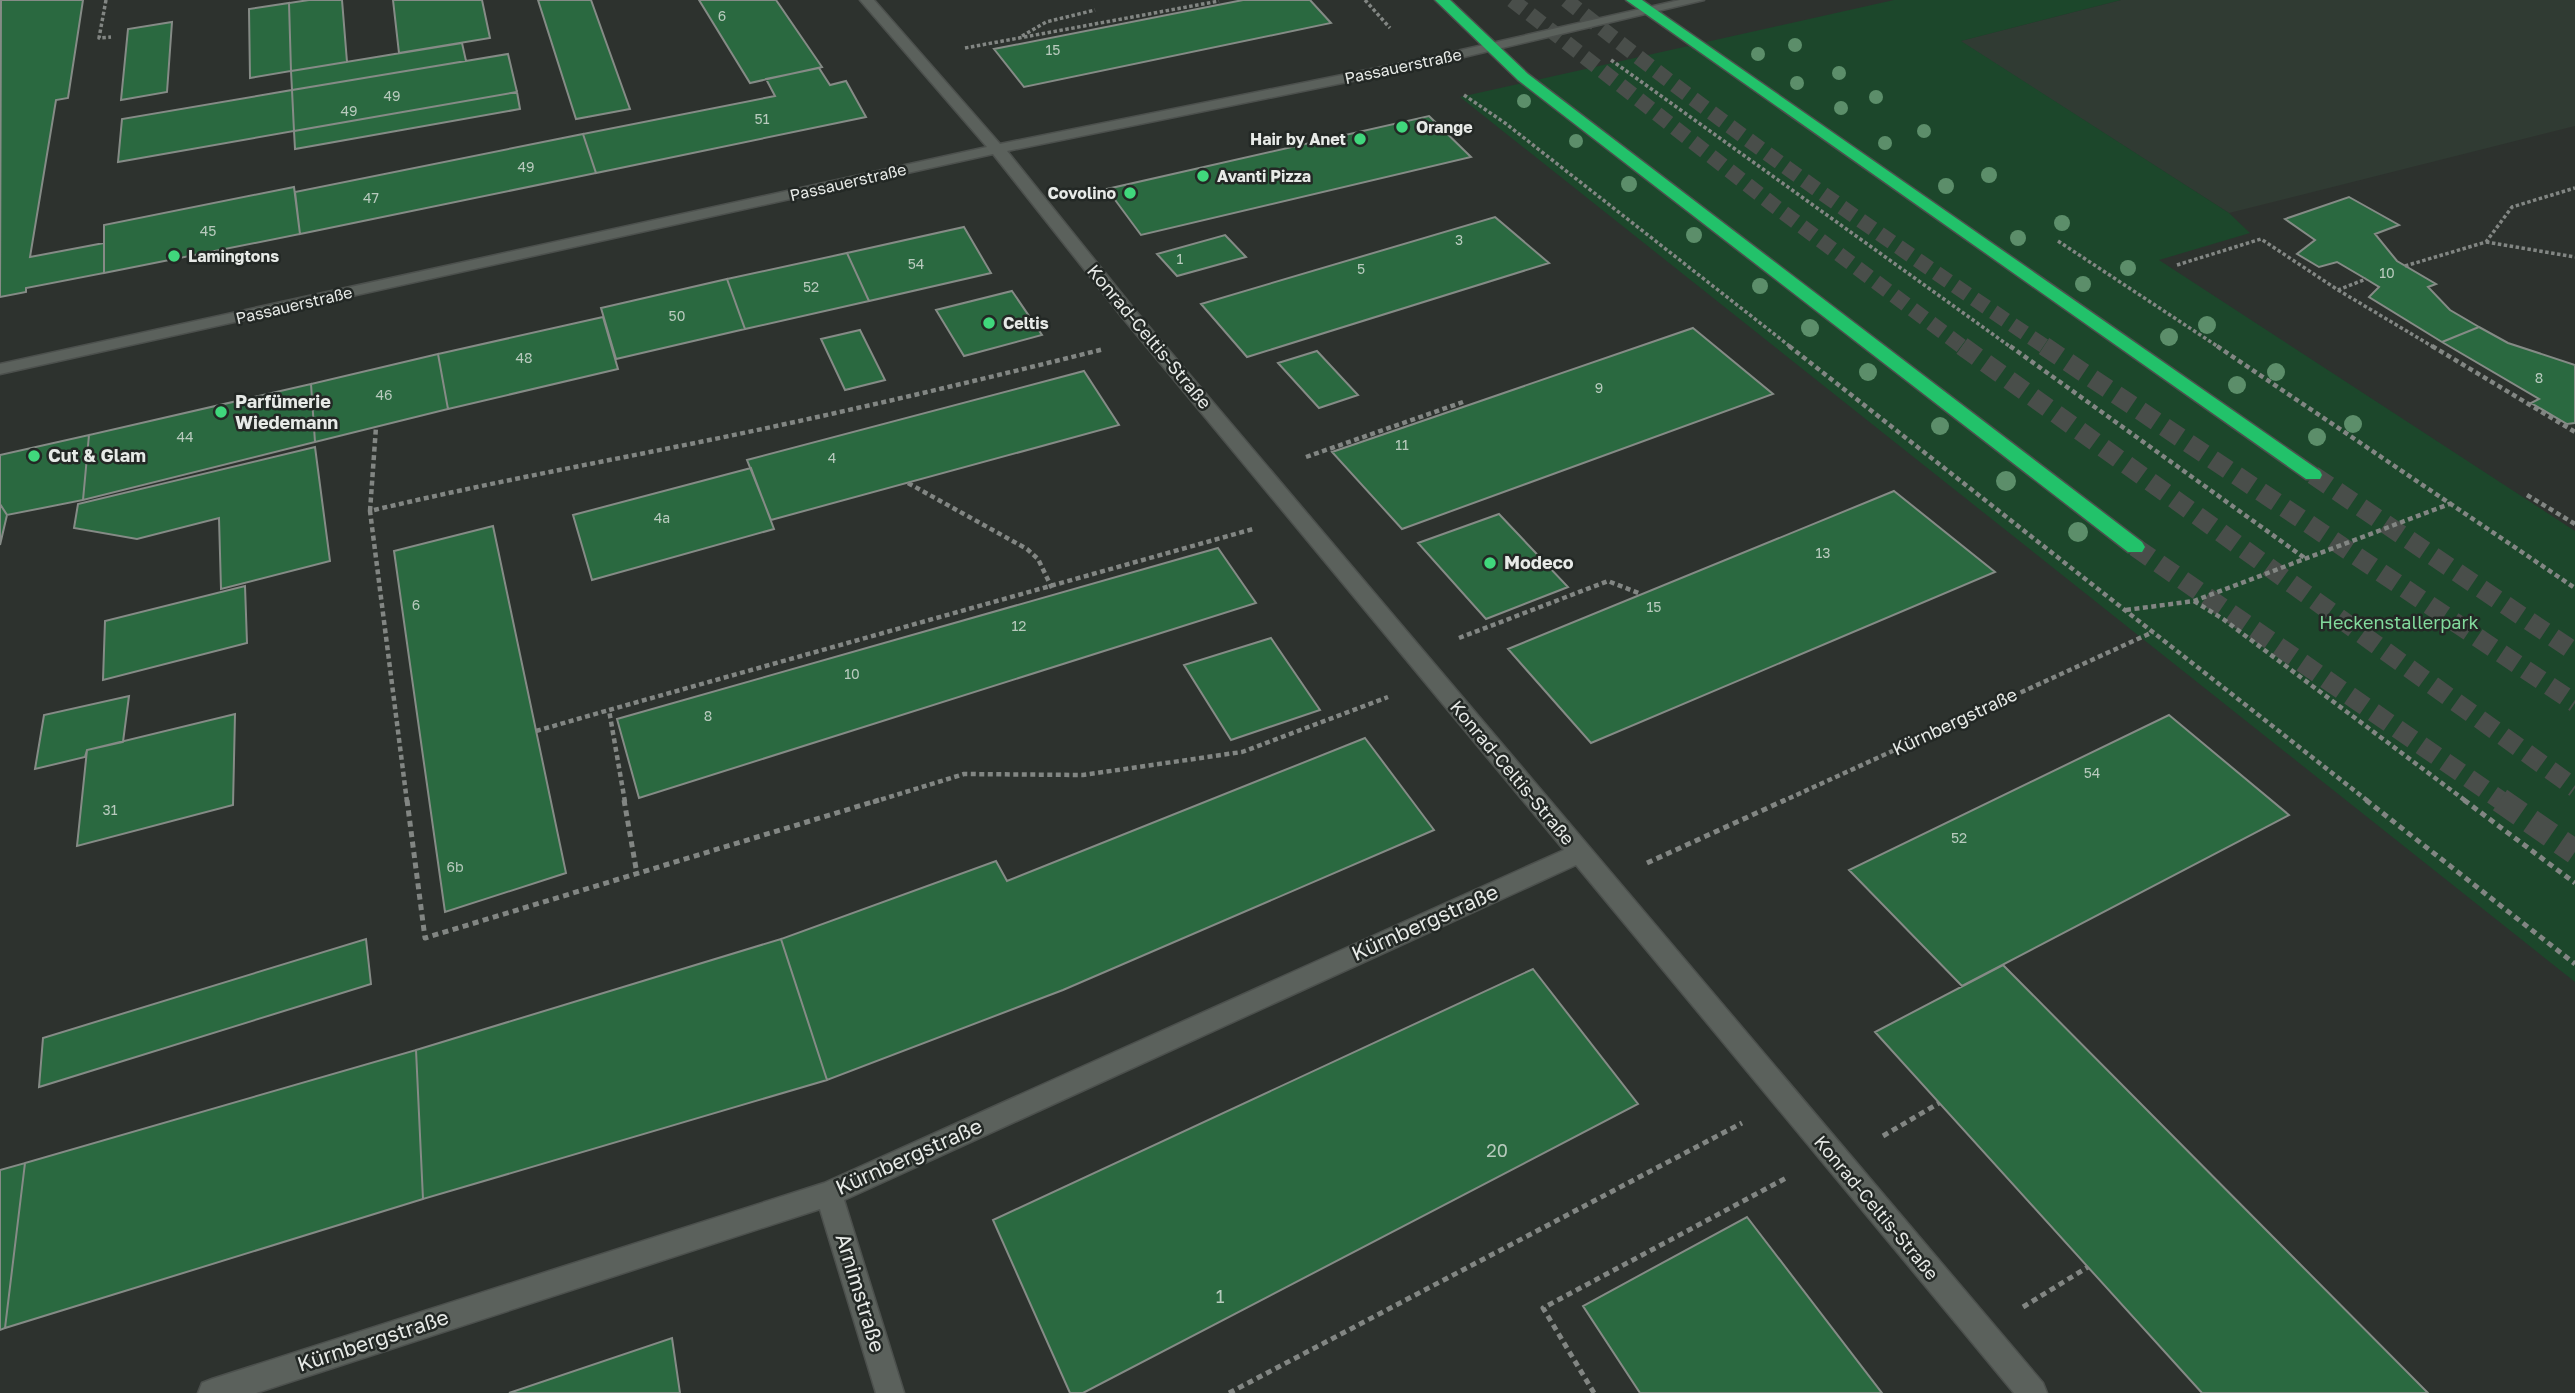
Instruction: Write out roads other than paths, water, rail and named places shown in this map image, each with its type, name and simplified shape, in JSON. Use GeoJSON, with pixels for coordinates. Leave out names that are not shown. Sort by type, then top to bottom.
{"type":"FeatureCollection","features":[{"type":"Feature","properties":{"kind":"highway"},"geometry":{"type":"LineString","coordinates":[[1442,0],[1490,48],[1649,175],[2135,547]]}},
{"type":"Feature","properties":{"kind":"highway"},"geometry":{"type":"LineString","coordinates":[[1633,0],[2313,475]]}},
{"type":"Feature","properties":{"kind":"street","name":"Konrad-Celtis-Straße"},"geometry":{"type":"LineString","coordinates":[[867,0],[997,149],[1149,338],[2032,1393]]}},
{"type":"Feature","properties":{"kind":"street","name":"Passauerstraße"},"geometry":{"type":"LineString","coordinates":[[0,369],[997,149],[1490,48],[1697,0]]}},
{"type":"Feature","properties":{"kind":"street","name":"Kürnbergstraße"},"geometry":{"type":"LineString","coordinates":[[212,1393],[829,1194],[1580,853]]}},
{"type":"Feature","properties":{"kind":"street","name":"Arnimstraße"},"geometry":{"type":"LineString","coordinates":[[829,1194],[890,1393]]}},
{"type":"Feature","properties":{"kind":"tunnel"},"geometry":{"type":"LineString","coordinates":[[1512,0],[1772,204],[1964,348]]}},
{"type":"Feature","properties":{"kind":"tunnel"},"geometry":{"type":"LineString","coordinates":[[1566,0],[1683,91],[1803,179],[2047,348]]}},
{"type":"Feature","properties":{"kind":"tunnel"},"geometry":{"type":"LineString","coordinates":[[1962,346],[2575,788]]}},
{"type":"Feature","properties":{"kind":"tunnel"},"geometry":{"type":"LineString","coordinates":[[2044,346],[2575,703]]}},
{"type":"Feature","properties":{"kind":"tunnel"},"geometry":{"type":"LineString","coordinates":[[2313,475],[2575,652]]}},
{"type":"Feature","properties":{"kind":"tunnel"},"geometry":{"type":"LineString","coordinates":[[2135,547],[2503,802]]}},
{"type":"Feature","properties":{"kind":"tunnel"},"geometry":{"type":"LineString","coordinates":[[2500,800],[2575,852]]}},
{"type":"Feature","properties":{"kind":"place","name":"Orange"},"geometry":{"type":"Point","coordinates":[1402,127]}},
{"type":"Feature","properties":{"kind":"place","name":"Hair by Anet"},"geometry":{"type":"Point","coordinates":[1360,139]}},
{"type":"Feature","properties":{"kind":"place","name":"Avanti Pizza"},"geometry":{"type":"Point","coordinates":[1203,176]}},
{"type":"Feature","properties":{"kind":"place","name":"Covolino"},"geometry":{"type":"Point","coordinates":[1130,193]}},
{"type":"Feature","properties":{"kind":"place","name":"Lamingtons"},"geometry":{"type":"Point","coordinates":[174,256]}},
{"type":"Feature","properties":{"kind":"place","name":"Celtis"},"geometry":{"type":"Point","coordinates":[989,323]}},
{"type":"Feature","properties":{"kind":"place","name":"Parfümerie Wiedemann"},"geometry":{"type":"Point","coordinates":[221,412]}},
{"type":"Feature","properties":{"kind":"place","name":"Cut & Glam"},"geometry":{"type":"Point","coordinates":[34,456]}},
{"type":"Feature","properties":{"kind":"place","name":"Modeco"},"geometry":{"type":"Point","coordinates":[1490,563]}},
{"type":"Feature","properties":{"kind":"park label","name":"Heckenstallerpark"},"geometry":{"type":"Point","coordinates":[2399,623]}}]}
